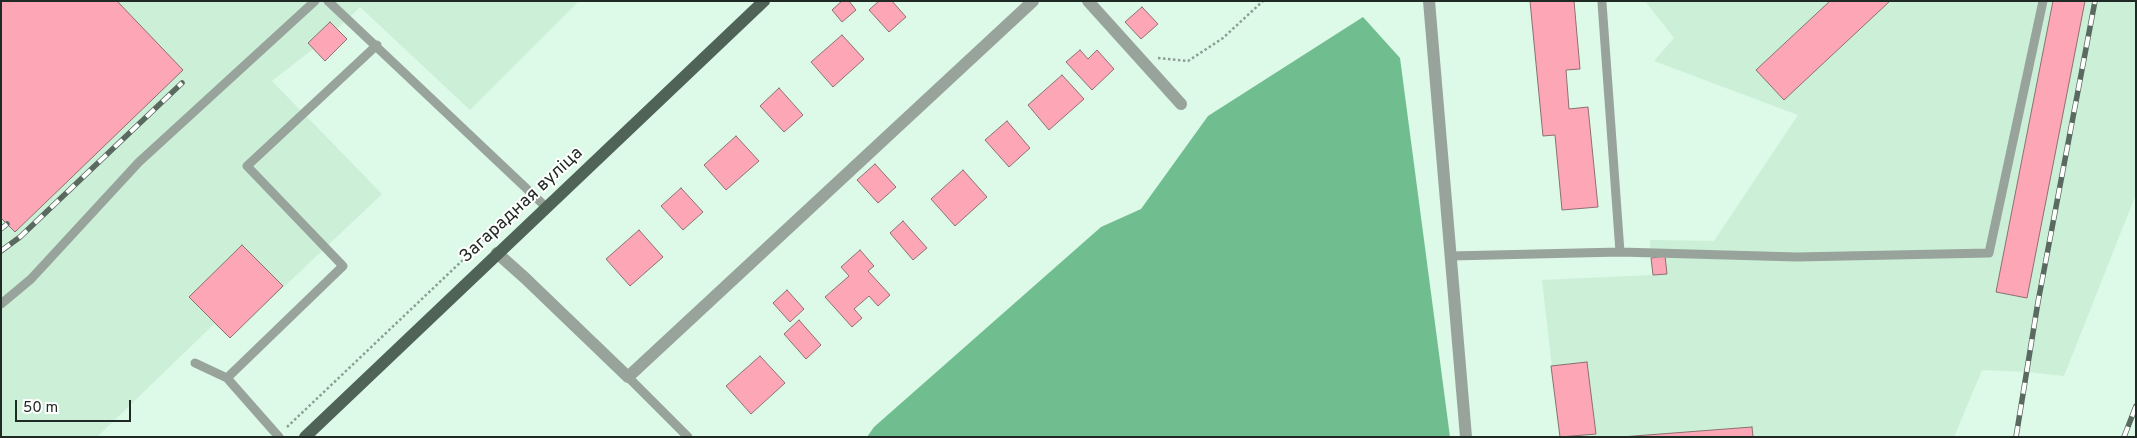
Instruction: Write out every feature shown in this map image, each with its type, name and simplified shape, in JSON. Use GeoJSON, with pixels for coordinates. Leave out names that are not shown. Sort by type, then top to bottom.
{"type":"FeatureCollection","features":[{"type":"Feature","properties":{"kind":"main road","name":"Загарадная вуліца"},"geometry":{"type":"LineString","coordinates":[[305,437],[764,1]]}},
{"type":"Feature","properties":{"kind":"street"},"geometry":{"type":"LineString","coordinates":[[497,253],[628,378],[1033,1]]}},
{"type":"Feature","properties":{"kind":"street"},"geometry":{"type":"LineString","coordinates":[[1088,1],[1181,104]]}},
{"type":"Feature","properties":{"kind":"street"},"geometry":{"type":"LineString","coordinates":[[1430,1],[1466,437]]}},
{"type":"Feature","properties":{"kind":"lane"},"geometry":{"type":"LineString","coordinates":[[1,304],[31,279],[139,162],[315,1]]}},
{"type":"Feature","properties":{"kind":"lane"},"geometry":{"type":"LineString","coordinates":[[328,1],[546,207]]}},
{"type":"Feature","properties":{"kind":"lane"},"geometry":{"type":"LineString","coordinates":[[1451,256],[1620,252],[1797,257],[1989,253],[2043,1]]}},
{"type":"Feature","properties":{"kind":"lane"},"geometry":{"type":"LineString","coordinates":[[1602,3],[1620,252]]}},
{"type":"Feature","properties":{"kind":"lane"},"geometry":{"type":"LineString","coordinates":[[227,378],[343,266],[247,166],[376,45]]}},
{"type":"Feature","properties":{"kind":"lane"},"geometry":{"type":"LineString","coordinates":[[195,363],[227,378],[278,436]]}},
{"type":"Feature","properties":{"kind":"lane"},"geometry":{"type":"LineString","coordinates":[[628,378],[688,437]]}},
{"type":"Feature","properties":{"kind":"path"},"geometry":{"type":"LineString","coordinates":[[1137,54],[1188,61],[1223,38],[1263,1]]}},
{"type":"Feature","properties":{"kind":"path"},"geometry":{"type":"LineString","coordinates":[[278,436],[533,194]]}},
{"type":"Feature","properties":{"kind":"shaded area"},"geometry":{"type":"Polygon","coordinates":[[[1,1],[579,1],[470,110],[360,7],[337,29],[347,39],[325,61],[313,49],[272,81],[382,194],[230,338],[214,324],[97,437],[1,437],[1,1]]]}},
{"type":"Feature","properties":{"kind":"shaded area"},"geometry":{"type":"Polygon","coordinates":[[[1645,1],[2136,1],[2136,194],[2064,376],[1982,370],[1954,437],[1560,437],[1542,280],[1653,275],[1650,240],[1714,241],[1798,115],[1654,61],[1674,38],[1645,1]]]}},
{"type":"Feature","properties":{"kind":"green space"},"geometry":{"type":"Polygon","coordinates":[[[1363,17],[1400,58],[1450,437],[867,437],[874,427],[1101,227],[1141,209],[1208,116],[1363,17]]]}},
{"type":"Feature","properties":{"kind":"building"},"geometry":{"type":"Polygon","coordinates":[[[1,1],[117,1],[183,70],[15,232],[1,218],[1,1]]]}},
{"type":"Feature","properties":{"kind":"building"},"geometry":{"type":"Polygon","coordinates":[[[842,1],[849,1],[856,10],[842,22],[832,10],[842,1]]]}},
{"type":"Feature","properties":{"kind":"building"},"geometry":{"type":"Polygon","coordinates":[[[879,1],[892,1],[906,17],[889,32],[869,10],[879,1]]]}},
{"type":"Feature","properties":{"kind":"building"},"geometry":{"type":"Polygon","coordinates":[[[1530,1],[1574,1],[1580,69],[1566,70],[1569,109],[1588,107],[1598,207],[1562,210],[1555,135],[1543,136],[1530,1]]]}},
{"type":"Feature","properties":{"kind":"building"},"geometry":{"type":"Polygon","coordinates":[[[1830,1],[1890,1],[1784,100],[1756,70],[1830,1]]]}},
{"type":"Feature","properties":{"kind":"building"},"geometry":{"type":"Polygon","coordinates":[[[2053,1],[2085,1],[2027,298],[1996,292],[2053,1]]]}},
{"type":"Feature","properties":{"kind":"building"},"geometry":{"type":"Polygon","coordinates":[[[1142,7],[1158,24],[1141,39],[1125,22],[1142,7]]]}},
{"type":"Feature","properties":{"kind":"building"},"geometry":{"type":"Polygon","coordinates":[[[330,22],[347,39],[325,61],[308,43],[330,22]]]}},
{"type":"Feature","properties":{"kind":"building"},"geometry":{"type":"Polygon","coordinates":[[[842,35],[864,59],[833,87],[811,62],[842,35]]]}},
{"type":"Feature","properties":{"kind":"building"},"geometry":{"type":"Polygon","coordinates":[[[1080,50],[1088,59],[1097,50],[1114,69],[1092,90],[1066,62],[1080,50]]]}},
{"type":"Feature","properties":{"kind":"building"},"geometry":{"type":"Polygon","coordinates":[[[1062,75],[1084,99],[1049,130],[1028,105],[1062,75]]]}},
{"type":"Feature","properties":{"kind":"building"},"geometry":{"type":"Polygon","coordinates":[[[779,88],[803,115],[784,132],[760,106],[779,88]]]}},
{"type":"Feature","properties":{"kind":"building"},"geometry":{"type":"Polygon","coordinates":[[[1007,121],[1030,148],[1009,167],[985,140],[1007,121]]]}},
{"type":"Feature","properties":{"kind":"building"},"geometry":{"type":"Polygon","coordinates":[[[736,136],[759,161],[726,190],[704,165],[736,136]]]}},
{"type":"Feature","properties":{"kind":"building"},"geometry":{"type":"Polygon","coordinates":[[[875,164],[896,187],[878,203],[857,180],[875,164]]]}},
{"type":"Feature","properties":{"kind":"building"},"geometry":{"type":"Polygon","coordinates":[[[963,170],[987,197],[955,226],[931,199],[963,170]]]}},
{"type":"Feature","properties":{"kind":"building"},"geometry":{"type":"Polygon","coordinates":[[[681,188],[703,212],[683,230],[661,206],[681,188]]]}},
{"type":"Feature","properties":{"kind":"building"},"geometry":{"type":"Polygon","coordinates":[[[903,221],[927,248],[913,260],[890,233],[903,221]]]}},
{"type":"Feature","properties":{"kind":"building"},"geometry":{"type":"Polygon","coordinates":[[[639,230],[663,257],[630,286],[606,259],[639,230]]]}},
{"type":"Feature","properties":{"kind":"building"},"geometry":{"type":"Polygon","coordinates":[[[242,245],[283,286],[230,338],[189,297],[242,245]]]}},
{"type":"Feature","properties":{"kind":"building"},"geometry":{"type":"Polygon","coordinates":[[[860,250],[874,266],[868,271],[890,295],[878,306],[869,296],[854,309],[862,318],[852,327],[825,297],[849,276],[841,267],[860,250]]]}},
{"type":"Feature","properties":{"kind":"building"},"geometry":{"type":"Polygon","coordinates":[[[1665,256],[1667,274],[1653,275],[1651,258],[1665,256]]]}},
{"type":"Feature","properties":{"kind":"building"},"geometry":{"type":"Polygon","coordinates":[[[787,290],[804,309],[790,322],[773,303],[787,290]]]}},
{"type":"Feature","properties":{"kind":"building"},"geometry":{"type":"Polygon","coordinates":[[[799,320],[821,345],[806,359],[784,334],[799,320]]]}},
{"type":"Feature","properties":{"kind":"building"},"geometry":{"type":"Polygon","coordinates":[[[760,356],[785,383],[751,414],[726,386],[760,356]]]}},
{"type":"Feature","properties":{"kind":"building"},"geometry":{"type":"Polygon","coordinates":[[[1587,362],[1596,434],[1560,437],[1551,366],[1587,362]]]}},
{"type":"Feature","properties":{"kind":"building"},"geometry":{"type":"Polygon","coordinates":[[[1752,427],[1753,437],[1621,437],[1752,427]]]}},
{"type":"Feature","properties":{"kind":"railway"},"geometry":{"type":"LineString","coordinates":[[2016,437],[2038,302],[2095,1]]}},
{"type":"Feature","properties":{"kind":"railway"},"geometry":{"type":"LineString","coordinates":[[1,251],[20,237],[182,83]]}},
{"type":"Feature","properties":{"kind":"railway"},"geometry":{"type":"LineString","coordinates":[[1,229],[7,224]]}},
{"type":"Feature","properties":{"kind":"railway"},"geometry":{"type":"LineString","coordinates":[[2124,437],[2136,406]]}}]}
